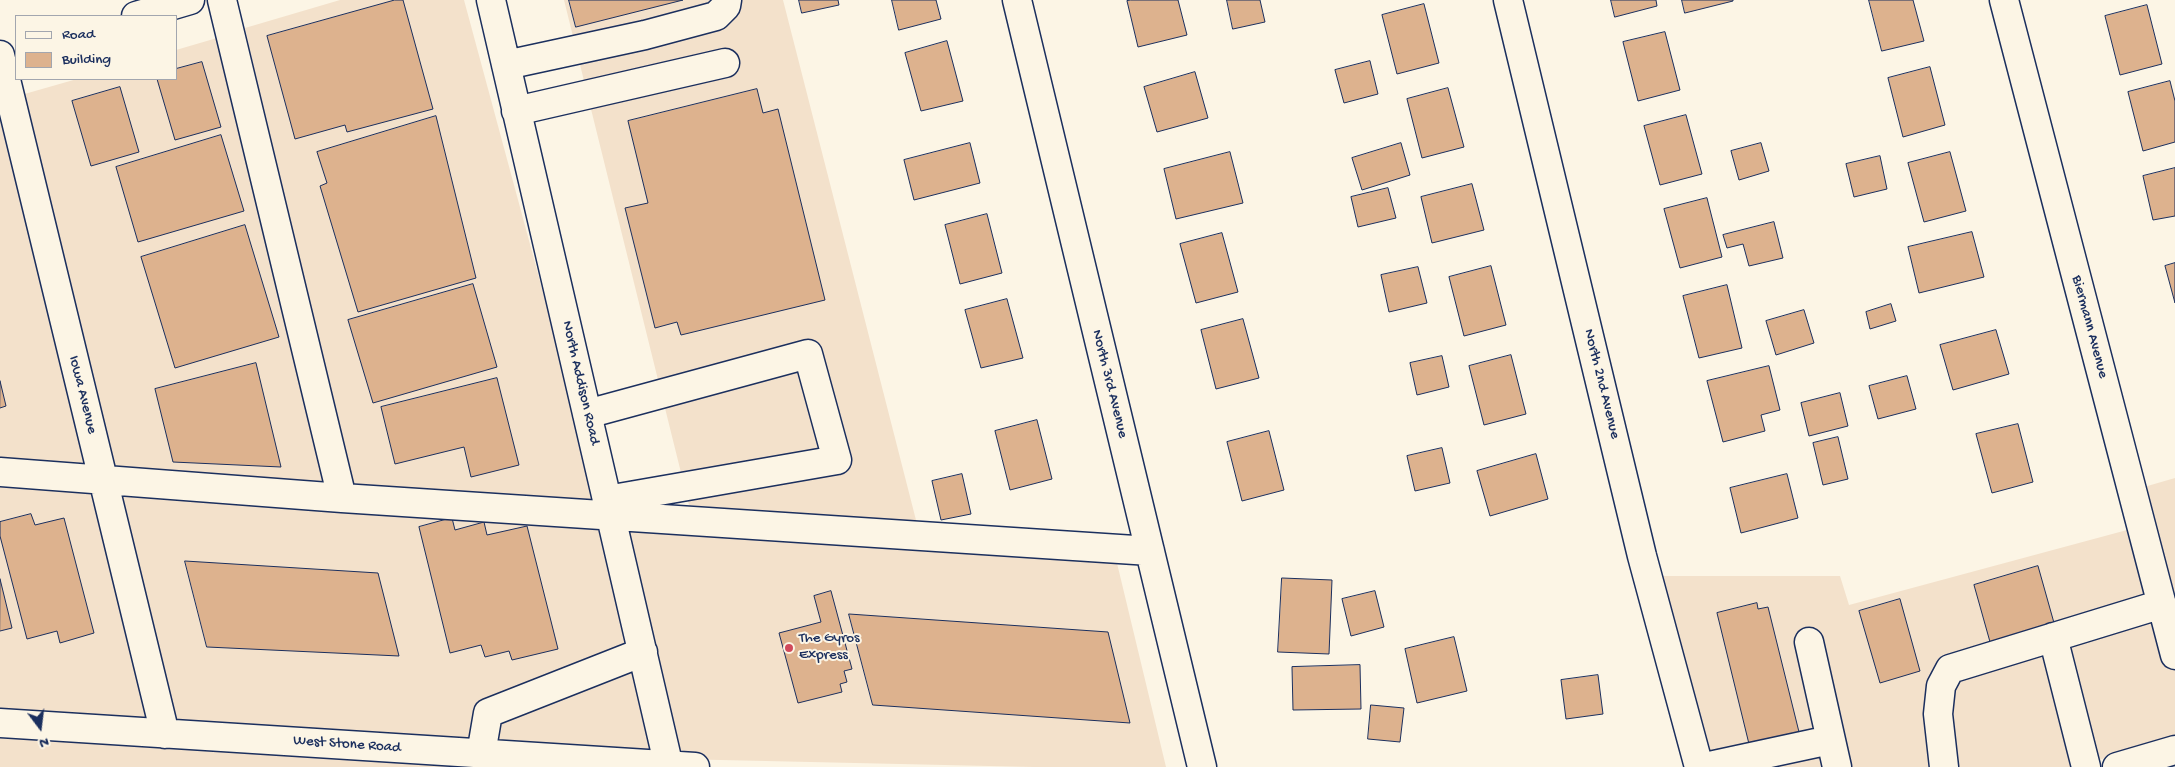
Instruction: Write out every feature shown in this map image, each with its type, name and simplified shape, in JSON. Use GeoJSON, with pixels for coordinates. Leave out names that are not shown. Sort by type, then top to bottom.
{"type":"FeatureCollection","features":[{"type":"Feature","properties":{"kind":"street"},"geometry":{"type":"LineString","coordinates":[[139,15],[190,0]]}},
{"type":"Feature","properties":{"kind":"street"},"geometry":{"type":"LineString","coordinates":[[222,0],[342,498]]}},
{"type":"Feature","properties":{"kind":"street","name":"North Addison Road"},"geometry":{"type":"LineString","coordinates":[[491,0],[643,652],[676,767]]}},
{"type":"Feature","properties":{"kind":"street","name":"North 3rd Avenue"},"geometry":{"type":"LineString","coordinates":[[1017,0],[1202,767]]}},
{"type":"Feature","properties":{"kind":"street","name":"North 2nd Avenue"},"geometry":{"type":"LineString","coordinates":[[1508,0],[1640,546],[1699,767]]}},
{"type":"Feature","properties":{"kind":"street","name":"Biermann Avenue"},"geometry":{"type":"LineString","coordinates":[[2004,0],[2164,565],[2162,604],[2175,655]]}},
{"type":"Feature","properties":{"kind":"street"},"geometry":{"type":"LineString","coordinates":[[506,65],[645,35],[722,8]]}},
{"type":"Feature","properties":{"kind":"street"},"geometry":{"type":"LineString","coordinates":[[0,57],[15,53]]}},
{"type":"Feature","properties":{"kind":"street","name":"Iowa Avenue"},"geometry":{"type":"LineString","coordinates":[[0,57],[165,734]]}},
{"type":"Feature","properties":{"kind":"street"},"geometry":{"type":"LineString","coordinates":[[516,111],[725,63]]}},
{"type":"Feature","properties":{"kind":"street"},"geometry":{"type":"LineString","coordinates":[[587,414],[808,354],[837,460],[609,508]]}},
{"type":"Feature","properties":{"kind":"street"},"geometry":{"type":"LineString","coordinates":[[0,472],[342,498],[609,508],[1150,551]]}},
{"type":"Feature","properties":{"kind":"street"},"geometry":{"type":"LineString","coordinates":[[1944,767],[1938,714],[1941,686],[1950,669],[2162,604]]}},
{"type":"Feature","properties":{"kind":"street"},"geometry":{"type":"LineString","coordinates":[[2053,637],[2086,767]]}},
{"type":"Feature","properties":{"kind":"street"},"geometry":{"type":"LineString","coordinates":[[1809,642],[1837,767]]}},
{"type":"Feature","properties":{"kind":"street"},"geometry":{"type":"LineString","coordinates":[[481,754],[488,714],[643,652]]}},
{"type":"Feature","properties":{"kind":"street","name":"West Stone Road"},"geometry":{"type":"LineString","coordinates":[[0,723],[676,767]]}},
{"type":"Feature","properties":{"kind":"street"},"geometry":{"type":"LineString","coordinates":[[1705,767],[1830,740]]}},
{"type":"Feature","properties":{"kind":"street"},"geometry":{"type":"LineString","coordinates":[[2117,767],[2175,750]]}},
{"type":"Feature","properties":{"kind":"shaded area"},"geometry":{"type":"Polygon","coordinates":[[[340,0],[464,0],[601,507],[348,491],[245,28],[340,0]]]}},
{"type":"Feature","properties":{"kind":"shaded area"},"geometry":{"type":"Polygon","coordinates":[[[564,0],[783,0],[917,524],[689,505],[564,0]]]}},
{"type":"Feature","properties":{"kind":"shaded area"},"geometry":{"type":"Polygon","coordinates":[[[217,38],[335,505],[603,524],[662,767],[0,767],[0,101],[74,80],[178,80],[178,49],[217,38]]]}},
{"type":"Feature","properties":{"kind":"shaded area"},"geometry":{"type":"Polygon","coordinates":[[[2175,478],[2175,738],[2074,767],[1691,767],[1641,576],[1840,576],[1849,605],[2153,523],[2144,487],[2175,478]]]}},
{"type":"Feature","properties":{"kind":"shaded area"},"geometry":{"type":"Polygon","coordinates":[[[620,522],[1116,559],[1166,767],[1034,767],[676,759],[620,522]]]}},
{"type":"Feature","properties":{"kind":"building"},"geometry":{"type":"Polygon","coordinates":[[[395,0],[403,0],[433,109],[347,132],[345,125],[295,139],[267,36],[395,0]]]}},
{"type":"Feature","properties":{"kind":"building"},"geometry":{"type":"Polygon","coordinates":[[[569,0],[683,0],[576,27],[569,0]]]}},
{"type":"Feature","properties":{"kind":"building"},"geometry":{"type":"Polygon","coordinates":[[[799,0],[838,0],[839,5],[802,13],[799,0]]]}},
{"type":"Feature","properties":{"kind":"building"},"geometry":{"type":"Polygon","coordinates":[[[892,0],[936,0],[941,19],[899,30],[892,0]]]}},
{"type":"Feature","properties":{"kind":"building"},"geometry":{"type":"Polygon","coordinates":[[[1178,0],[1187,35],[1138,47],[1127,1],[1178,0]]]}},
{"type":"Feature","properties":{"kind":"building"},"geometry":{"type":"Polygon","coordinates":[[[1227,0],[1260,0],[1265,22],[1233,29],[1227,0]]]}},
{"type":"Feature","properties":{"kind":"building"},"geometry":{"type":"Polygon","coordinates":[[[1611,0],[1656,0],[1657,6],[1615,17],[1611,0]]]}},
{"type":"Feature","properties":{"kind":"building"},"geometry":{"type":"Polygon","coordinates":[[[1682,0],[1733,0],[1733,1],[1685,13],[1682,0]]]}},
{"type":"Feature","properties":{"kind":"building"},"geometry":{"type":"Polygon","coordinates":[[[1869,0],[1913,0],[1924,41],[1882,51],[1869,0]]]}},
{"type":"Feature","properties":{"kind":"building"},"geometry":{"type":"Polygon","coordinates":[[[1424,4],[1439,63],[1397,74],[1382,15],[1424,4]]]}},
{"type":"Feature","properties":{"kind":"building"},"geometry":{"type":"Polygon","coordinates":[[[2147,5],[2162,64],[2120,75],[2105,16],[2147,5]]]}},
{"type":"Feature","properties":{"kind":"building"},"geometry":{"type":"Polygon","coordinates":[[[1665,32],[1680,90],[1638,101],[1623,42],[1665,32]]]}},
{"type":"Feature","properties":{"kind":"building"},"geometry":{"type":"Polygon","coordinates":[[[947,41],[963,101],[921,111],[905,53],[947,41]]]}},
{"type":"Feature","properties":{"kind":"building"},"geometry":{"type":"Polygon","coordinates":[[[1370,61],[1378,94],[1344,103],[1335,70],[1370,61]]]}},
{"type":"Feature","properties":{"kind":"building"},"geometry":{"type":"Polygon","coordinates":[[[202,62],[221,127],[175,140],[157,80],[178,80],[178,68],[202,62]]]}},
{"type":"Feature","properties":{"kind":"building"},"geometry":{"type":"Polygon","coordinates":[[[1930,67],[1945,125],[1903,137],[1888,78],[1930,67]]]}},
{"type":"Feature","properties":{"kind":"building"},"geometry":{"type":"Polygon","coordinates":[[[1195,72],[1208,118],[1157,132],[1144,87],[1195,72]]]}},
{"type":"Feature","properties":{"kind":"building"},"geometry":{"type":"Polygon","coordinates":[[[2170,81],[2175,101],[2175,142],[2143,151],[2128,92],[2170,81]]]}},
{"type":"Feature","properties":{"kind":"building"},"geometry":{"type":"Polygon","coordinates":[[[120,87],[139,152],[91,166],[72,101],[120,87]]]}},
{"type":"Feature","properties":{"kind":"building"},"geometry":{"type":"Polygon","coordinates":[[[1448,88],[1464,147],[1422,158],[1407,99],[1448,88]]]}},
{"type":"Feature","properties":{"kind":"building"},"geometry":{"type":"Polygon","coordinates":[[[757,89],[763,113],[778,109],[825,300],[681,335],[677,322],[655,328],[625,208],[648,203],[628,121],[757,89]]]}},
{"type":"Feature","properties":{"kind":"building"},"geometry":{"type":"Polygon","coordinates":[[[1686,115],[1702,174],[1660,185],[1644,126],[1686,115]]]}},
{"type":"Feature","properties":{"kind":"building"},"geometry":{"type":"Polygon","coordinates":[[[436,116],[476,278],[358,312],[320,186],[327,183],[317,152],[436,116]]]}},
{"type":"Feature","properties":{"kind":"building"},"geometry":{"type":"Polygon","coordinates":[[[221,135],[244,211],[138,242],[116,167],[221,135]]]}},
{"type":"Feature","properties":{"kind":"building"},"geometry":{"type":"Polygon","coordinates":[[[970,143],[980,183],[914,200],[904,160],[970,143]]]}},
{"type":"Feature","properties":{"kind":"building"},"geometry":{"type":"Polygon","coordinates":[[[1401,143],[1410,175],[1362,190],[1352,158],[1401,143]]]}},
{"type":"Feature","properties":{"kind":"building"},"geometry":{"type":"Polygon","coordinates":[[[1761,143],[1769,171],[1739,180],[1731,151],[1761,143]]]}},
{"type":"Feature","properties":{"kind":"building"},"geometry":{"type":"Polygon","coordinates":[[[1230,152],[1243,203],[1176,219],[1164,169],[1230,152]]]}},
{"type":"Feature","properties":{"kind":"building"},"geometry":{"type":"Polygon","coordinates":[[[1950,152],[1966,211],[1924,222],[1908,163],[1950,152]]]}},
{"type":"Feature","properties":{"kind":"building"},"geometry":{"type":"Polygon","coordinates":[[[1880,156],[1887,189],[1854,197],[1846,164],[1880,156]]]}},
{"type":"Feature","properties":{"kind":"building"},"geometry":{"type":"Polygon","coordinates":[[[2175,168],[2175,216],[2153,220],[2143,176],[2175,168]]]}},
{"type":"Feature","properties":{"kind":"building"},"geometry":{"type":"Polygon","coordinates":[[[1472,184],[1484,230],[1432,243],[1421,197],[1472,184]]]}},
{"type":"Feature","properties":{"kind":"building"},"geometry":{"type":"Polygon","coordinates":[[[1388,188],[1396,218],[1358,227],[1351,197],[1388,188]]]}},
{"type":"Feature","properties":{"kind":"building"},"geometry":{"type":"Polygon","coordinates":[[[1707,198],[1722,257],[1680,268],[1664,209],[1707,198]]]}},
{"type":"Feature","properties":{"kind":"building"},"geometry":{"type":"Polygon","coordinates":[[[987,214],[1002,273],[960,284],[945,225],[987,214]]]}},
{"type":"Feature","properties":{"kind":"building"},"geometry":{"type":"Polygon","coordinates":[[[1774,222],[1783,258],[1749,266],[1743,244],[1727,248],[1723,235],[1774,222]]]}},
{"type":"Feature","properties":{"kind":"building"},"geometry":{"type":"Polygon","coordinates":[[[245,225],[279,337],[175,368],[141,257],[245,225]]]}},
{"type":"Feature","properties":{"kind":"building"},"geometry":{"type":"Polygon","coordinates":[[[1972,232],[1984,277],[1919,293],[1908,247],[1972,232]]]}},
{"type":"Feature","properties":{"kind":"building"},"geometry":{"type":"Polygon","coordinates":[[[1222,233],[1238,292],[1196,303],[1180,244],[1222,233]]]}},
{"type":"Feature","properties":{"kind":"building"},"geometry":{"type":"Polygon","coordinates":[[[2175,263],[2175,303],[2165,266],[2175,263]]]}},
{"type":"Feature","properties":{"kind":"building"},"geometry":{"type":"Polygon","coordinates":[[[1491,266],[1506,325],[1464,336],[1449,277],[1491,266]]]}},
{"type":"Feature","properties":{"kind":"building"},"geometry":{"type":"Polygon","coordinates":[[[1418,267],[1427,303],[1389,312],[1381,275],[1418,267]]]}},
{"type":"Feature","properties":{"kind":"building"},"geometry":{"type":"Polygon","coordinates":[[[473,284],[497,367],[373,403],[348,320],[473,284]]]}},
{"type":"Feature","properties":{"kind":"building"},"geometry":{"type":"Polygon","coordinates":[[[1727,285],[1742,348],[1699,358],[1683,296],[1727,285]]]}},
{"type":"Feature","properties":{"kind":"building"},"geometry":{"type":"Polygon","coordinates":[[[1007,299],[1023,358],[981,368],[965,310],[1007,299]]]}},
{"type":"Feature","properties":{"kind":"building"},"geometry":{"type":"Polygon","coordinates":[[[1891,304],[1896,321],[1870,329],[1866,312],[1891,304]]]}},
{"type":"Feature","properties":{"kind":"building"},"geometry":{"type":"Polygon","coordinates":[[[1804,310],[1814,343],[1776,355],[1766,321],[1804,310]]]}},
{"type":"Feature","properties":{"kind":"building"},"geometry":{"type":"Polygon","coordinates":[[[1243,319],[1259,378],[1216,389],[1201,330],[1243,319]]]}},
{"type":"Feature","properties":{"kind":"building"},"geometry":{"type":"Polygon","coordinates":[[[1996,330],[2009,374],[1953,390],[1940,345],[1996,330]]]}},
{"type":"Feature","properties":{"kind":"building"},"geometry":{"type":"Polygon","coordinates":[[[1511,355],[1526,414],[1484,425],[1469,366],[1511,355]]]}},
{"type":"Feature","properties":{"kind":"building"},"geometry":{"type":"Polygon","coordinates":[[[1442,356],[1449,387],[1417,395],[1410,363],[1442,356]]]}},
{"type":"Feature","properties":{"kind":"building"},"geometry":{"type":"Polygon","coordinates":[[[256,363],[281,467],[173,462],[155,389],[256,363]]]}},
{"type":"Feature","properties":{"kind":"building"},"geometry":{"type":"Polygon","coordinates":[[[1769,366],[1780,410],[1761,415],[1765,431],[1723,442],[1707,381],[1769,366]]]}},
{"type":"Feature","properties":{"kind":"building"},"geometry":{"type":"Polygon","coordinates":[[[1907,376],[1916,409],[1878,419],[1869,386],[1907,376]]]}},
{"type":"Feature","properties":{"kind":"building"},"geometry":{"type":"Polygon","coordinates":[[[497,378],[519,465],[471,477],[464,447],[395,464],[381,407],[497,378]]]}},
{"type":"Feature","properties":{"kind":"building"},"geometry":{"type":"Polygon","coordinates":[[[0,381],[6,406],[0,408],[0,381]]]}},
{"type":"Feature","properties":{"kind":"building"},"geometry":{"type":"Polygon","coordinates":[[[1840,393],[1848,426],[1809,436],[1801,403],[1840,393]]]}},
{"type":"Feature","properties":{"kind":"building"},"geometry":{"type":"Polygon","coordinates":[[[1037,420],[1052,479],[1010,490],[995,431],[1037,420]]]}},
{"type":"Feature","properties":{"kind":"building"},"geometry":{"type":"Polygon","coordinates":[[[2018,424],[2033,482],[1992,493],[1976,434],[2018,424]]]}},
{"type":"Feature","properties":{"kind":"building"},"geometry":{"type":"Polygon","coordinates":[[[1269,431],[1284,490],[1242,501],[1227,442],[1269,431]]]}},
{"type":"Feature","properties":{"kind":"building"},"geometry":{"type":"Polygon","coordinates":[[[1838,437],[1848,479],[1823,485],[1813,443],[1838,437]]]}},
{"type":"Feature","properties":{"kind":"building"},"geometry":{"type":"Polygon","coordinates":[[[1442,448],[1450,483],[1415,491],[1407,456],[1442,448]]]}},
{"type":"Feature","properties":{"kind":"building"},"geometry":{"type":"Polygon","coordinates":[[[1536,454],[1548,499],[1490,516],[1477,471],[1536,454]]]}},
{"type":"Feature","properties":{"kind":"building"},"geometry":{"type":"Polygon","coordinates":[[[962,474],[971,514],[941,520],[932,481],[962,474]]]}},
{"type":"Feature","properties":{"kind":"building"},"geometry":{"type":"Polygon","coordinates":[[[1787,474],[1798,518],[1741,533],[1730,488],[1787,474]]]}},
{"type":"Feature","properties":{"kind":"building"},"geometry":{"type":"Polygon","coordinates":[[[31,514],[35,525],[64,518],[94,633],[60,643],[57,631],[27,639],[0,536],[0,522],[31,514]]]}},
{"type":"Feature","properties":{"kind":"building"},"geometry":{"type":"Polygon","coordinates":[[[452,518],[455,530],[484,522],[487,535],[527,526],[558,649],[512,660],[509,651],[485,657],[481,645],[450,653],[419,527],[452,518]]]}},
{"type":"Feature","properties":{"kind":"building"},"geometry":{"type":"Polygon","coordinates":[[[185,561],[378,573],[399,656],[207,647],[185,561]]]}},
{"type":"Feature","properties":{"kind":"building"},"geometry":{"type":"Polygon","coordinates":[[[2038,566],[2056,630],[1992,649],[1974,585],[2038,566]]]}},
{"type":"Feature","properties":{"kind":"building"},"geometry":{"type":"Polygon","coordinates":[[[1282,578],[1332,580],[1329,654],[1278,652],[1282,578]]]}},
{"type":"Feature","properties":{"kind":"building"},"geometry":{"type":"Polygon","coordinates":[[[0,579],[12,628],[0,631],[0,579]]]}},
{"type":"Feature","properties":{"kind":"building"},"geometry":{"type":"Polygon","coordinates":[[[831,591],[852,669],[844,671],[847,682],[840,684],[842,692],[798,703],[779,633],[821,622],[814,596],[831,591]]]}},
{"type":"Feature","properties":{"kind":"building"},"geometry":{"type":"Polygon","coordinates":[[[1375,591],[1384,627],[1351,636],[1342,599],[1375,591]]]}},
{"type":"Feature","properties":{"kind":"building"},"geometry":{"type":"Polygon","coordinates":[[[1900,599],[1920,671],[1880,683],[1859,611],[1900,599]]]}},
{"type":"Feature","properties":{"kind":"building"},"geometry":{"type":"Polygon","coordinates":[[[1757,603],[1758,609],[1768,607],[1799,732],[1749,744],[1717,613],[1757,603]]]}},
{"type":"Feature","properties":{"kind":"building"},"geometry":{"type":"Polygon","coordinates":[[[849,614],[1108,632],[1130,723],[873,705],[849,614]]]}},
{"type":"Feature","properties":{"kind":"building"},"geometry":{"type":"Polygon","coordinates":[[[1454,637],[1467,691],[1417,703],[1405,649],[1454,637]]]}},
{"type":"Feature","properties":{"kind":"building"},"geometry":{"type":"Polygon","coordinates":[[[1360,665],[1361,709],[1293,710],[1292,667],[1360,665]]]}},
{"type":"Feature","properties":{"kind":"building"},"geometry":{"type":"Polygon","coordinates":[[[1598,675],[1603,714],[1566,719],[1561,680],[1598,675]]]}},
{"type":"Feature","properties":{"kind":"building"},"geometry":{"type":"Polygon","coordinates":[[[1371,705],[1404,708],[1400,742],[1368,739],[1371,705]]]}},
{"type":"Feature","properties":{"kind":"place","name":"The Gyros Express"},"geometry":{"type":"Point","coordinates":[789,648]}}]}
